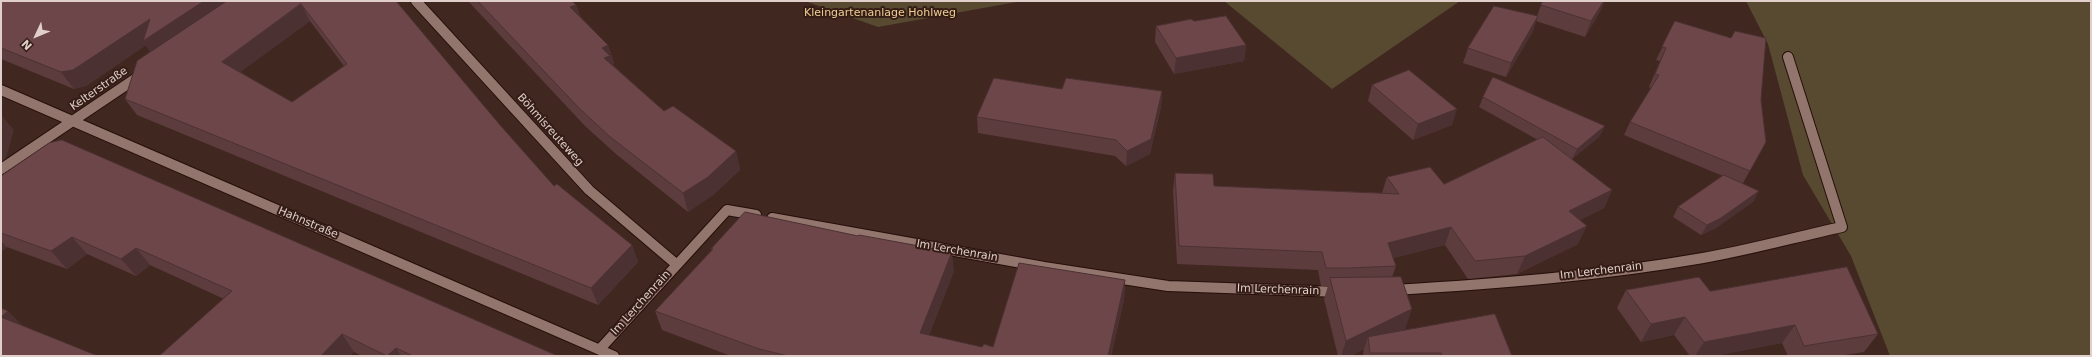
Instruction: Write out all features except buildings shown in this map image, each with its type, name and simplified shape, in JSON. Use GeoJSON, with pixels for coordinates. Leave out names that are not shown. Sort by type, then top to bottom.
{"type":"FeatureCollection","features":[{"type":"Feature","properties":{"kind":"street","name":"Böhmisreuteweg"},"geometry":{"type":"LineString","coordinates":[[416,1],[589,190],[676,264]]}},
{"type":"Feature","properties":{"kind":"street","name":"Im Lerchenrain"},"geometry":{"type":"LineString","coordinates":[[1383,291],[1444,288],[1584,274],[1703,258],[1842,227],[1788,57]]}},
{"type":"Feature","properties":{"kind":"street","name":"Kelterstraße"},"geometry":{"type":"LineString","coordinates":[[1,168],[74,121],[151,68]]}},
{"type":"Feature","properties":{"kind":"street","name":"Hahnstraße"},"geometry":{"type":"LineString","coordinates":[[1,90],[614,356]]}},
{"type":"Feature","properties":{"kind":"street","name":"Im Lerchenrain"},"geometry":{"type":"LineString","coordinates":[[600,350],[676,264],[727,210],[1044,267],[1168,286],[1352,292]]}},
{"type":"Feature","properties":{"kind":"green space","name":"Kleingartenanlage Hohlweg"},"geometry":{"type":"Polygon","coordinates":[[[805,1],[1022,1],[878,27],[805,1]]]}},
{"type":"Feature","properties":{"kind":"green space"},"geometry":{"type":"Polygon","coordinates":[[[1224,1],[1460,1],[1332,89],[1224,1]]]}},
{"type":"Feature","properties":{"kind":"green space"},"geometry":{"type":"Polygon","coordinates":[[[1746,1],[2091,1],[2091,356],[1890,356],[1851,256],[1803,175],[1768,44],[1746,1]]]}}]}
